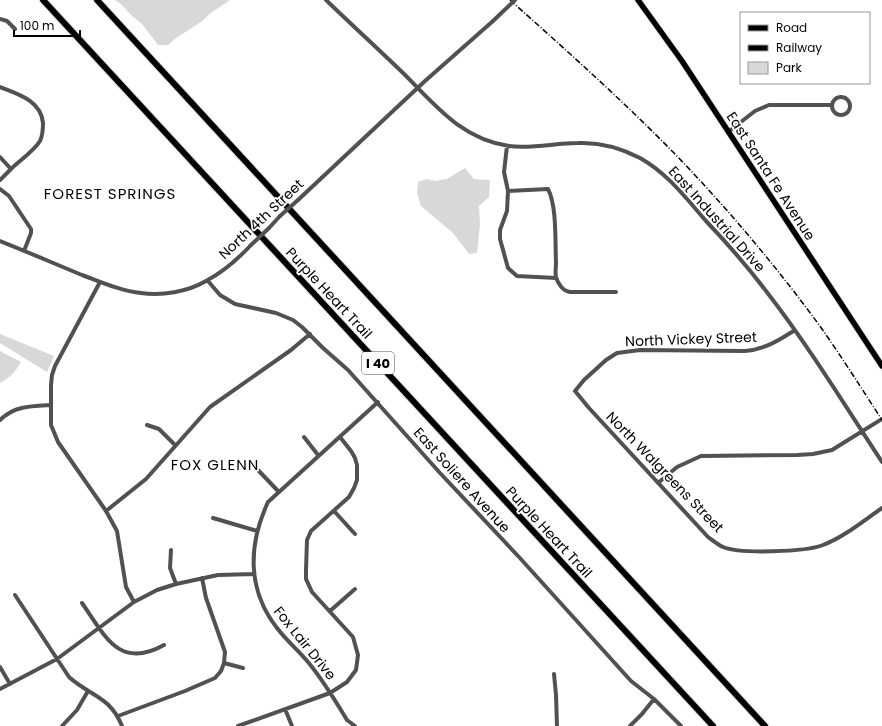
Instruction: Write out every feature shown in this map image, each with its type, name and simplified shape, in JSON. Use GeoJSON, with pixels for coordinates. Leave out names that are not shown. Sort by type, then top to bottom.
{"type":"FeatureCollection","features":[{"type":"Feature","properties":{"kind":"highway","name":"Purple Heart Trail"},"geometry":{"type":"LineString","coordinates":[[43,0],[713,726]]}},
{"type":"Feature","properties":{"kind":"highway","name":"Purple Heart Trail"},"geometry":{"type":"LineString","coordinates":[[97,0],[765,726]]}},
{"type":"Feature","properties":{"kind":"main road","name":"East Santa Fe Avenue"},"geometry":{"type":"LineString","coordinates":[[638,0],[682,61],[882,366]]}},
{"type":"Feature","properties":{"kind":"street","name":"East Industrial Drive"},"geometry":{"type":"LineString","coordinates":[[326,0],[418,88],[448,119],[468,132],[507,146],[533,147],[577,143],[609,146],[624,150],[648,163],[668,178],[765,290],[795,330],[882,462]]}},
{"type":"Feature","properties":{"kind":"street","name":"North 4th Street"},"geometry":{"type":"LineString","coordinates":[[0,241],[100,282],[130,291],[154,294],[172,292],[186,289],[208,281],[234,262],[280,216],[515,0]]}},
{"type":"Feature","properties":{"kind":"street"},"geometry":{"type":"LineString","coordinates":[[0,19],[7,21],[15,29]]}},
{"type":"Feature","properties":{"kind":"street"},"geometry":{"type":"LineString","coordinates":[[0,87],[28,99],[36,105],[43,120],[43,131],[39,142],[0,180]]}},
{"type":"Feature","properties":{"kind":"street"},"geometry":{"type":"LineString","coordinates":[[839,97],[848,100],[850,105],[847,112],[841,115],[834,111],[832,105],[834,100],[839,97]]}},
{"type":"Feature","properties":{"kind":"street"},"geometry":{"type":"LineString","coordinates":[[728,132],[755,111],[769,105],[832,105]]}},
{"type":"Feature","properties":{"kind":"street"},"geometry":{"type":"LineString","coordinates":[[507,146],[504,172],[508,191],[507,211],[500,230],[500,239],[508,268],[517,276],[556,278]]}},
{"type":"Feature","properties":{"kind":"street"},"geometry":{"type":"LineString","coordinates":[[0,157],[11,169]]}},
{"type":"Feature","properties":{"kind":"street"},"geometry":{"type":"LineString","coordinates":[[0,189],[10,196],[31,230],[24,251]]}},
{"type":"Feature","properties":{"kind":"street"},"geometry":{"type":"LineString","coordinates":[[508,191],[548,189],[551,195],[555,220],[556,278],[562,289],[566,292],[616,292]]}},
{"type":"Feature","properties":{"kind":"street","name":"East Soliere Avenue"},"geometry":{"type":"LineString","coordinates":[[208,281],[215,290],[228,301],[241,306],[285,316],[293,320],[310,334],[323,348],[348,370],[378,402],[440,473],[519,557],[631,681],[654,700],[681,726]]}},
{"type":"Feature","properties":{"kind":"street"},"geometry":{"type":"LineString","coordinates":[[100,282],[55,366],[52,375],[50,405],[51,425],[58,442],[106,511],[117,531],[126,587],[134,602]]}},
{"type":"Feature","properties":{"kind":"street","name":"North Vickey Street"},"geometry":{"type":"LineString","coordinates":[[575,391],[584,380],[606,360],[617,353],[640,350],[755,350],[765,347],[795,330]]}},
{"type":"Feature","properties":{"kind":"street"},"geometry":{"type":"LineString","coordinates":[[106,511],[146,479],[210,407],[291,350],[310,334]]}},
{"type":"Feature","properties":{"kind":"street","name":"North Walgreens Street"},"geometry":{"type":"LineString","coordinates":[[575,391],[708,537],[723,547],[745,551],[800,550],[822,546],[838,538],[882,508]]}},
{"type":"Feature","properties":{"kind":"street","name":"Fox Lair Drive"},"geometry":{"type":"LineString","coordinates":[[355,726],[347,720],[307,661],[277,629],[263,608],[255,586],[253,556],[261,517],[268,502],[278,491],[378,402]]}},
{"type":"Feature","properties":{"kind":"street"},"geometry":{"type":"LineString","coordinates":[[0,420],[16,409],[25,406],[50,405]]}},
{"type":"Feature","properties":{"kind":"street"},"geometry":{"type":"LineString","coordinates":[[658,483],[677,467],[701,456],[813,454],[832,450],[882,419]]}},
{"type":"Feature","properties":{"kind":"street"},"geometry":{"type":"LineString","coordinates":[[147,426],[159,429],[175,445]]}},
{"type":"Feature","properties":{"kind":"street"},"geometry":{"type":"LineString","coordinates":[[304,437],[318,455]]}},
{"type":"Feature","properties":{"kind":"street"},"geometry":{"type":"LineString","coordinates":[[238,726],[330,693],[343,686],[352,677],[356,670],[358,655],[354,637],[312,592],[309,586],[306,570],[307,540],[311,531],[349,497],[357,480],[357,465],[355,458],[340,437]]}},
{"type":"Feature","properties":{"kind":"street"},"geometry":{"type":"LineString","coordinates":[[258,470],[278,491]]}},
{"type":"Feature","properties":{"kind":"street"},"geometry":{"type":"LineString","coordinates":[[334,511],[355,534]]}},
{"type":"Feature","properties":{"kind":"street"},"geometry":{"type":"LineString","coordinates":[[213,518],[257,532]]}},
{"type":"Feature","properties":{"kind":"street"},"geometry":{"type":"LineString","coordinates":[[171,550],[170,568],[176,584]]}},
{"type":"Feature","properties":{"kind":"street"},"geometry":{"type":"LineString","coordinates":[[0,689],[56,659],[134,602],[158,590],[176,584],[218,575],[254,574]]}},
{"type":"Feature","properties":{"kind":"street"},"geometry":{"type":"LineString","coordinates":[[118,716],[215,678],[221,671],[224,663],[225,652],[206,598],[202,578]]}},
{"type":"Feature","properties":{"kind":"street"},"geometry":{"type":"LineString","coordinates":[[330,611],[355,589]]}},
{"type":"Feature","properties":{"kind":"street"},"geometry":{"type":"LineString","coordinates":[[15,595],[69,677],[78,685],[99,696],[110,706],[118,716],[122,726]]}},
{"type":"Feature","properties":{"kind":"street"},"geometry":{"type":"LineString","coordinates":[[82,603],[114,645],[123,652],[129,654],[144,652],[155,650],[164,645]]}},
{"type":"Feature","properties":{"kind":"street"},"geometry":{"type":"LineString","coordinates":[[224,663],[243,668]]}},
{"type":"Feature","properties":{"kind":"street"},"geometry":{"type":"LineString","coordinates":[[0,667],[10,684]]}},
{"type":"Feature","properties":{"kind":"street"},"geometry":{"type":"LineString","coordinates":[[554,674],[557,726]]}},
{"type":"Feature","properties":{"kind":"street"},"geometry":{"type":"LineString","coordinates":[[62,726],[77,710],[88,691]]}},
{"type":"Feature","properties":{"kind":"street"},"geometry":{"type":"LineString","coordinates":[[630,726],[654,700]]}},
{"type":"Feature","properties":{"kind":"street"},"geometry":{"type":"LineString","coordinates":[[285,709],[292,726]]}},
{"type":"Feature","properties":{"kind":"green space"},"geometry":{"type":"Polygon","coordinates":[[[115,0],[230,0],[168,45],[158,45],[142,24],[115,0]]]}},
{"type":"Feature","properties":{"kind":"green space"},"geometry":{"type":"Polygon","coordinates":[[[465,168],[474,179],[490,180],[489,197],[479,206],[480,224],[477,253],[469,254],[453,233],[421,206],[417,193],[418,182],[427,179],[435,181],[447,179],[465,168]]]}},
{"type":"Feature","properties":{"kind":"green space"},"geometry":{"type":"Polygon","coordinates":[[[0,334],[54,356],[47,372],[0,343],[0,334]]]}},
{"type":"Feature","properties":{"kind":"green space"},"geometry":{"type":"Polygon","coordinates":[[[0,351],[21,362],[7,379],[0,383],[0,351]]]}},
{"type":"Feature","properties":{"kind":"railway"},"geometry":{"type":"LineString","coordinates":[[510,0],[573,56],[634,114],[674,153],[713,195],[787,283],[822,329],[882,420]]}},
{"type":"Feature","properties":{"kind":"district","name":"FOREST SPRINGS"},"geometry":{"type":"Point","coordinates":[110,194]}},
{"type":"Feature","properties":{"kind":"district","name":"FOX GLENN"},"geometry":{"type":"Point","coordinates":[215,465]}}]}
